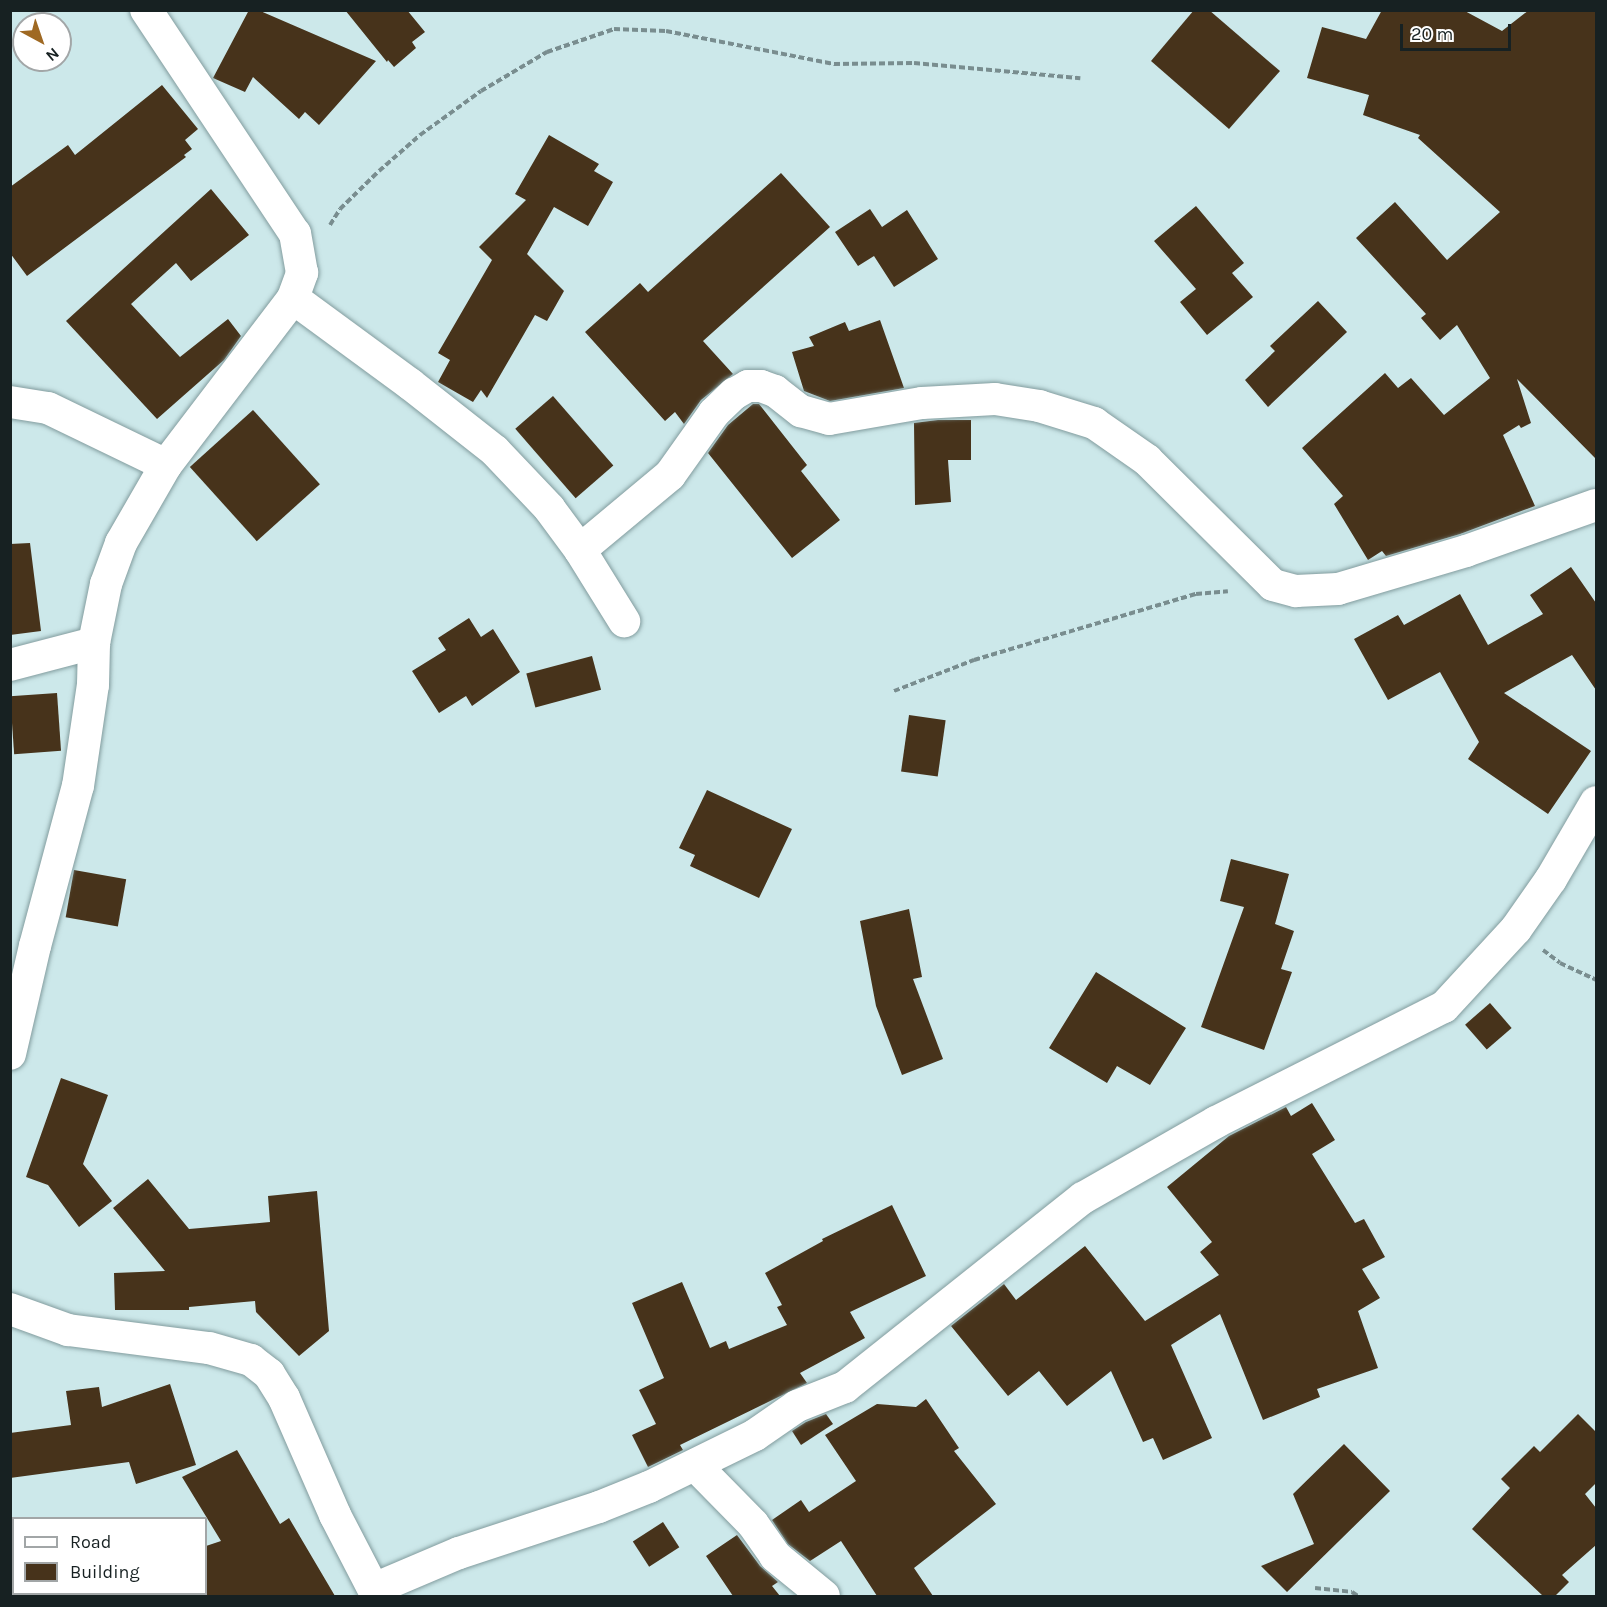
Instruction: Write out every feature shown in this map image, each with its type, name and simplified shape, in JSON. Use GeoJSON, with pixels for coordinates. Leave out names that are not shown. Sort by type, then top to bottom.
{"type":"FeatureCollection","features":[{"type":"Feature","properties":{"kind":"street"},"geometry":{"type":"LineString","coordinates":[[10,1054],[35,946],[78,786],[93,685],[94,643],[106,584],[121,543],[166,465],[298,285],[295,234],[146,10]]}},
{"type":"Feature","properties":{"kind":"street"},"geometry":{"type":"LineString","coordinates":[[298,285],[401,377],[495,451],[549,508],[580,550],[624,621]]}},
{"type":"Feature","properties":{"kind":"street"},"geometry":{"type":"LineString","coordinates":[[580,550],[670,475],[725,402],[748,386],[761,386],[776,392],[801,411],[829,419],[922,403],[995,399],[1039,406],[1094,423],[1147,460],[1273,585],[1296,591],[1338,590],[1466,551],[1596,505]]}},
{"type":"Feature","properties":{"kind":"street"},"geometry":{"type":"LineString","coordinates":[[10,402],[48,408],[166,465]]}},
{"type":"Feature","properties":{"kind":"street"},"geometry":{"type":"LineString","coordinates":[[10,665],[94,643]]}},
{"type":"Feature","properties":{"kind":"street"},"geometry":{"type":"LineString","coordinates":[[10,1308],[68,1330],[209,1348],[251,1360],[269,1374],[284,1398],[335,1515],[375,1593],[459,1553],[599,1507],[696,1466],[755,1435],[797,1406],[845,1387],[1083,1198],[1216,1122],[1444,1007],[1516,929],[1551,879],[1596,802]]}},
{"type":"Feature","properties":{"kind":"street"},"geometry":{"type":"LineString","coordinates":[[696,1466],[753,1524],[775,1556],[824,1596]]}},
{"type":"Feature","properties":{"kind":"path"},"geometry":{"type":"LineString","coordinates":[[298,285],[340,209],[420,135],[481,91],[547,52],[614,29],[666,31],[834,64],[914,63],[1080,78]]}},
{"type":"Feature","properties":{"kind":"path"},"geometry":{"type":"LineString","coordinates":[[894,691],[974,660],[1196,594],[1273,585]]}},
{"type":"Feature","properties":{"kind":"path"},"geometry":{"type":"LineString","coordinates":[[1516,929],[1560,963],[1596,980]]}},
{"type":"Feature","properties":{"kind":"path"},"geometry":{"type":"LineString","coordinates":[[1315,1588],[1352,1592],[1358,1596]]}},
{"type":"Feature","properties":{"kind":"building"},"geometry":{"type":"Polygon","coordinates":[[[249,10],[258,10],[376,61],[319,125],[305,112],[299,119],[253,77],[245,92],[213,78],[249,10]]]}},
{"type":"Feature","properties":{"kind":"building"},"geometry":{"type":"Polygon","coordinates":[[[345,10],[407,10],[425,32],[412,42],[416,48],[394,67],[388,60],[387,62],[345,10]]]}},
{"type":"Feature","properties":{"kind":"building"},"geometry":{"type":"Polygon","coordinates":[[[1194,10],[1209,10],[1280,71],[1229,129],[1151,61],[1194,10]]]}},
{"type":"Feature","properties":{"kind":"building"},"geometry":{"type":"Polygon","coordinates":[[[1382,10],[1463,10],[1502,31],[1529,10],[1596,10],[1596,459],[1517,379],[1531,423],[1521,428],[1519,425],[1503,435],[1535,506],[1460,534],[1386,556],[1382,551],[1368,560],[1334,504],[1343,496],[1302,448],[1385,373],[1398,388],[1411,378],[1444,415],[1490,378],[1457,325],[1440,340],[1421,318],[1426,314],[1356,238],[1395,202],[1447,260],[1500,212],[1418,138],[1420,135],[1363,115],[1369,95],[1307,78],[1322,27],[1366,39],[1382,10]]]}},
{"type":"Feature","properties":{"kind":"building"},"geometry":{"type":"Polygon","coordinates":[[[162,85],[198,129],[185,140],[192,149],[184,155],[186,157],[27,276],[10,253],[10,187],[68,145],[75,155],[162,85]]]}},
{"type":"Feature","properties":{"kind":"building"},"geometry":{"type":"Polygon","coordinates":[[[549,135],[599,164],[594,171],[613,182],[588,226],[554,207],[527,254],[564,291],[547,321],[535,315],[487,398],[481,390],[473,402],[438,382],[450,360],[438,353],[492,260],[479,247],[526,200],[515,194],[549,135]]]}},
{"type":"Feature","properties":{"kind":"building"},"geometry":{"type":"Polygon","coordinates":[[[781,173],[830,227],[703,341],[733,374],[701,400],[684,424],[675,412],[665,421],[585,332],[640,283],[648,292],[781,173]]]}},
{"type":"Feature","properties":{"kind":"building"},"geometry":{"type":"Polygon","coordinates":[[[211,189],[249,235],[191,281],[176,263],[131,304],[180,357],[228,319],[241,336],[224,360],[157,419],[66,321],[211,189]]]}},
{"type":"Feature","properties":{"kind":"building"},"geometry":{"type":"Polygon","coordinates":[[[1196,206],[1244,263],[1232,273],[1253,297],[1207,335],[1180,302],[1196,289],[1154,241],[1196,206]]]}},
{"type":"Feature","properties":{"kind":"building"},"geometry":{"type":"Polygon","coordinates":[[[870,209],[882,227],[907,210],[938,259],[894,287],[874,256],[858,266],[835,232],[870,209]]]}},
{"type":"Feature","properties":{"kind":"building"},"geometry":{"type":"Polygon","coordinates":[[[1318,301],[1347,332],[1268,407],[1245,380],[1275,351],[1270,346],[1318,301]]]}},
{"type":"Feature","properties":{"kind":"building"},"geometry":{"type":"Polygon","coordinates":[[[880,320],[904,388],[830,401],[804,391],[792,352],[814,346],[809,337],[845,322],[849,331],[880,320]]]}},
{"type":"Feature","properties":{"kind":"building"},"geometry":{"type":"Polygon","coordinates":[[[553,396],[613,465],[576,498],[515,429],[553,396]]]}},
{"type":"Feature","properties":{"kind":"building"},"geometry":{"type":"Polygon","coordinates":[[[753,404],[759,404],[807,465],[801,471],[840,520],[792,558],[708,453],[728,425],[753,404]]]}},
{"type":"Feature","properties":{"kind":"building"},"geometry":{"type":"Polygon","coordinates":[[[253,410],[320,484],[257,541],[190,467],[253,410]]]}},
{"type":"Feature","properties":{"kind":"building"},"geometry":{"type":"Polygon","coordinates":[[[971,420],[971,460],[948,460],[951,502],[915,505],[914,423],[971,420]]]}},
{"type":"Feature","properties":{"kind":"building"},"geometry":{"type":"Polygon","coordinates":[[[30,543],[41,631],[10,635],[10,544],[30,543]]]}},
{"type":"Feature","properties":{"kind":"building"},"geometry":{"type":"Polygon","coordinates":[[[1571,567],[1596,603],[1596,690],[1572,655],[1504,693],[1591,751],[1548,814],[1468,759],[1479,742],[1440,672],[1388,700],[1354,639],[1398,615],[1404,625],[1460,594],[1488,645],[1543,614],[1530,595],[1571,567]]]}},
{"type":"Feature","properties":{"kind":"building"},"geometry":{"type":"Polygon","coordinates":[[[469,618],[481,637],[493,629],[520,672],[472,706],[466,696],[439,713],[412,671],[446,650],[438,638],[469,618]]]}},
{"type":"Feature","properties":{"kind":"building"},"geometry":{"type":"Polygon","coordinates":[[[592,656],[601,690],[535,707],[526,674],[592,656]]]}},
{"type":"Feature","properties":{"kind":"building"},"geometry":{"type":"Polygon","coordinates":[[[57,693],[61,751],[14,754],[10,696],[57,693]]]}},
{"type":"Feature","properties":{"kind":"building"},"geometry":{"type":"Polygon","coordinates":[[[909,715],[946,720],[938,777],[901,771],[909,715]]]}},
{"type":"Feature","properties":{"kind":"building"},"geometry":{"type":"Polygon","coordinates":[[[707,790],[792,829],[759,898],[690,866],[695,855],[679,848],[707,790]]]}},
{"type":"Feature","properties":{"kind":"building"},"geometry":{"type":"Polygon","coordinates":[[[1231,859],[1289,874],[1275,924],[1294,931],[1281,969],[1292,972],[1264,1050],[1201,1027],[1244,907],[1220,901],[1231,859]]]}},
{"type":"Feature","properties":{"kind":"building"},"geometry":{"type":"Polygon","coordinates":[[[74,870],[126,879],[118,926],[66,917],[74,870]]]}},
{"type":"Feature","properties":{"kind":"building"},"geometry":{"type":"Polygon","coordinates":[[[909,909],[922,977],[913,979],[943,1059],[902,1075],[876,1006],[860,921],[909,909]]]}},
{"type":"Feature","properties":{"kind":"building"},"geometry":{"type":"Polygon","coordinates":[[[1096,972],[1186,1028],[1150,1085],[1117,1066],[1107,1083],[1049,1048],[1096,972]]]}},
{"type":"Feature","properties":{"kind":"building"},"geometry":{"type":"Polygon","coordinates":[[[1490,1003],[1512,1028],[1487,1050],[1465,1025],[1490,1003]]]}},
{"type":"Feature","properties":{"kind":"building"},"geometry":{"type":"Polygon","coordinates":[[[61,1078],[108,1095],[83,1164],[112,1201],[79,1227],[48,1185],[26,1177],[61,1078]]]}},
{"type":"Feature","properties":{"kind":"building"},"geometry":{"type":"Polygon","coordinates":[[[1312,1103],[1335,1140],[1312,1154],[1355,1223],[1364,1219],[1385,1257],[1362,1269],[1380,1298],[1358,1311],[1378,1368],[1317,1389],[1320,1397],[1263,1420],[1220,1314],[1171,1345],[1212,1438],[1163,1460],[1153,1438],[1143,1442],[1111,1371],[1067,1406],[1039,1371],[1008,1396],[951,1326],[1004,1284],[1016,1300],[1085,1246],[1145,1321],[1219,1275],[1200,1252],[1212,1242],[1167,1187],[1229,1136],[1286,1107],[1291,1116],[1312,1103]]]}},
{"type":"Feature","properties":{"kind":"building"},"geometry":{"type":"Polygon","coordinates":[[[148,1179],[189,1229],[270,1222],[268,1196],[317,1191],[329,1331],[299,1356],[256,1312],[255,1301],[189,1307],[189,1310],[115,1310],[114,1273],[165,1271],[113,1208],[148,1179]]]}},
{"type":"Feature","properties":{"kind":"building"},"geometry":{"type":"Polygon","coordinates":[[[892,1205],[926,1276],[850,1312],[865,1338],[800,1373],[807,1383],[680,1445],[683,1450],[648,1467],[632,1435],[656,1424],[639,1390],[664,1378],[632,1303],[682,1282],[710,1348],[726,1341],[729,1349],[787,1325],[777,1307],[782,1305],[765,1273],[823,1241],[822,1239],[892,1205]]]}},
{"type":"Feature","properties":{"kind":"building"},"geometry":{"type":"Polygon","coordinates":[[[170,1384],[196,1465],[136,1484],[129,1462],[10,1478],[10,1433],[71,1425],[66,1391],[99,1387],[102,1407],[170,1384]]]}},
{"type":"Feature","properties":{"kind":"building"},"geometry":{"type":"Polygon","coordinates":[[[926,1399],[959,1448],[954,1451],[996,1504],[914,1568],[933,1596],[877,1596],[841,1541],[810,1561],[788,1544],[772,1520],[801,1500],[809,1512],[856,1481],[825,1435],[877,1404],[916,1407],[926,1399]]]}},
{"type":"Feature","properties":{"kind":"building"},"geometry":{"type":"Polygon","coordinates":[[[826,1414],[833,1424],[801,1445],[792,1431],[826,1414]]]}},
{"type":"Feature","properties":{"kind":"building"},"geometry":{"type":"Polygon","coordinates":[[[1578,1414],[1596,1432],[1596,1483],[1585,1494],[1596,1508],[1596,1545],[1562,1575],[1569,1582],[1555,1596],[1543,1596],[1472,1529],[1510,1488],[1501,1479],[1534,1446],[1540,1452],[1578,1414]]]}},
{"type":"Feature","properties":{"kind":"building"},"geometry":{"type":"Polygon","coordinates":[[[1344,1444],[1390,1491],[1287,1592],[1261,1566],[1314,1544],[1293,1494],[1344,1444]]]}},
{"type":"Feature","properties":{"kind":"building"},"geometry":{"type":"Polygon","coordinates":[[[237,1450],[280,1524],[289,1518],[335,1596],[206,1596],[207,1546],[221,1541],[182,1477],[237,1450]]]}},
{"type":"Feature","properties":{"kind":"building"},"geometry":{"type":"Polygon","coordinates":[[[663,1522],[679,1547],[649,1567],[633,1542],[663,1522]]]}},
{"type":"Feature","properties":{"kind":"building"},"geometry":{"type":"Polygon","coordinates":[[[737,1535],[760,1566],[778,1582],[772,1586],[780,1596],[733,1596],[706,1556],[737,1535]]]}}]}
